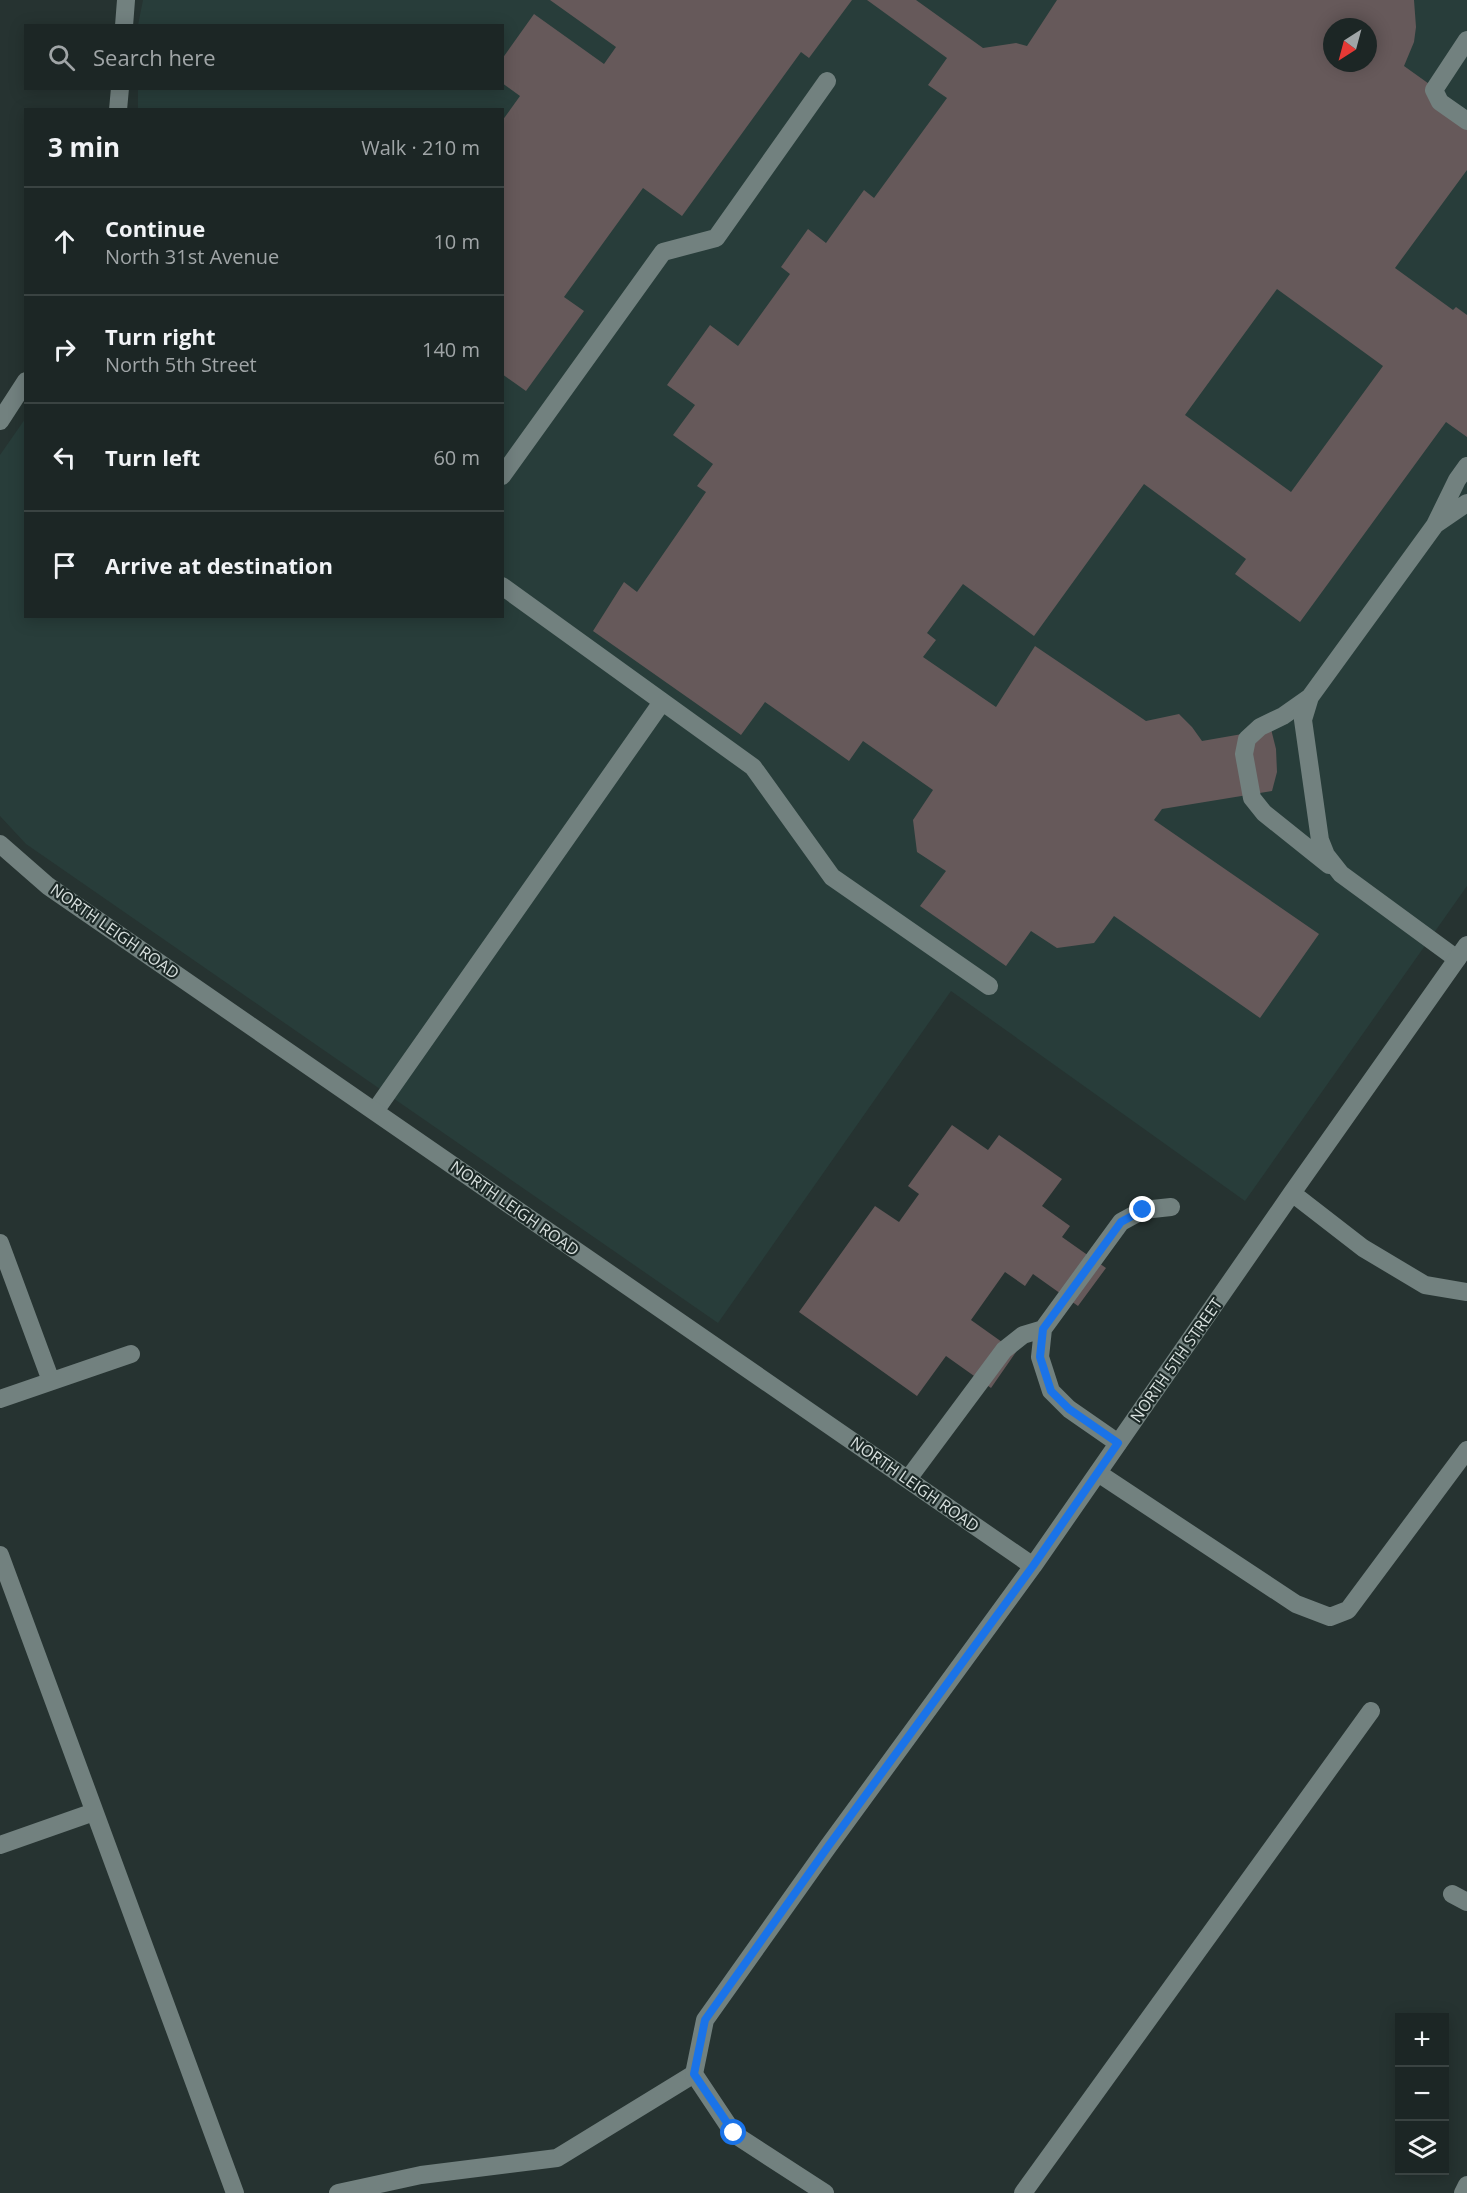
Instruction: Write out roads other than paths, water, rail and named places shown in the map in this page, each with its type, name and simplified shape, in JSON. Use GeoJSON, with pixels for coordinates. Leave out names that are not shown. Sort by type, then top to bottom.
{"type":"FeatureCollection","features":[{"type":"Feature","properties":{"kind":"street"},"geometry":{"type":"LineString","coordinates":[[124,24],[126,0]]}},
{"type":"Feature","properties":{"kind":"street"},"geometry":{"type":"LineString","coordinates":[[1467,40],[1434,90],[1440,102],[1467,122]]}},
{"type":"Feature","properties":{"kind":"street"},"geometry":{"type":"LineString","coordinates":[[504,473],[663,252],[716,238],[827,81]]}},
{"type":"Feature","properties":{"kind":"street"},"geometry":{"type":"LineString","coordinates":[[118,108],[120,90]]}},
{"type":"Feature","properties":{"kind":"street"},"geometry":{"type":"LineString","coordinates":[[0,421],[24,384]]}},
{"type":"Feature","properties":{"kind":"street"},"geometry":{"type":"LineString","coordinates":[[1462,952],[1361,889],[1264,813],[1252,798],[1244,754],[1247,739],[1260,726],[1283,716],[1310,697],[1435,525],[1457,480],[1467,466]]}},
{"type":"Feature","properties":{"kind":"street"},"geometry":{"type":"LineString","coordinates":[[1435,525],[1467,503]]}},
{"type":"Feature","properties":{"kind":"street"},"geometry":{"type":"LineString","coordinates":[[504,587],[753,767],[832,877],[988,986]]}},
{"type":"Feature","properties":{"kind":"street"},"geometry":{"type":"LineString","coordinates":[[1310,697],[1303,720],[1320,840],[1326,855],[1341,874]]}},
{"type":"Feature","properties":{"kind":"street"},"geometry":{"type":"LineString","coordinates":[[375,1111],[662,702]]}},
{"type":"Feature","properties":{"kind":"street","name":"NORTH LEIGH ROAD"},"geometry":{"type":"LineString","coordinates":[[0,844],[48,886],[1033,1566]]}},
{"type":"Feature","properties":{"kind":"street","name":"NORTH 5TH STREET"},"geometry":{"type":"LineString","coordinates":[[694,2074],[705,2020],[1033,1566],[1462,952]]}},
{"type":"Feature","properties":{"kind":"street"},"geometry":{"type":"LineString","coordinates":[[1292,1193],[1363,1248],[1425,1285],[1467,1292]]}},
{"type":"Feature","properties":{"kind":"street"},"geometry":{"type":"LineString","coordinates":[[1118,1443],[1069,1409],[1051,1391],[1040,1357],[1043,1329],[1121,1222],[1143,1210],[1171,1207]]}},
{"type":"Feature","properties":{"kind":"street"},"geometry":{"type":"LineString","coordinates":[[0,1243],[51,1381]]}},
{"type":"Feature","properties":{"kind":"street"},"geometry":{"type":"LineString","coordinates":[[908,1479],[1005,1350],[1023,1335],[1043,1329]]}},
{"type":"Feature","properties":{"kind":"street"},"geometry":{"type":"LineString","coordinates":[[0,1399],[131,1354]]}},
{"type":"Feature","properties":{"kind":"street"},"geometry":{"type":"LineString","coordinates":[[1098,1473],[1296,1604],[1330,1617],[1348,1610],[1467,1450]]}},
{"type":"Feature","properties":{"kind":"street"},"geometry":{"type":"LineString","coordinates":[[0,1555],[235,2193]]}},
{"type":"Feature","properties":{"kind":"street"},"geometry":{"type":"LineString","coordinates":[[1023,2193],[1371,1711]]}},
{"type":"Feature","properties":{"kind":"street"},"geometry":{"type":"LineString","coordinates":[[0,1845],[94,1812]]}},
{"type":"Feature","properties":{"kind":"street"},"geometry":{"type":"LineString","coordinates":[[338,2193],[421,2175],[557,2158],[694,2074],[734,2133],[825,2193]]}},
{"type":"Feature","properties":{"kind":"street"},"geometry":{"type":"LineString","coordinates":[[1463,2193],[1467,2185]]}}]}
